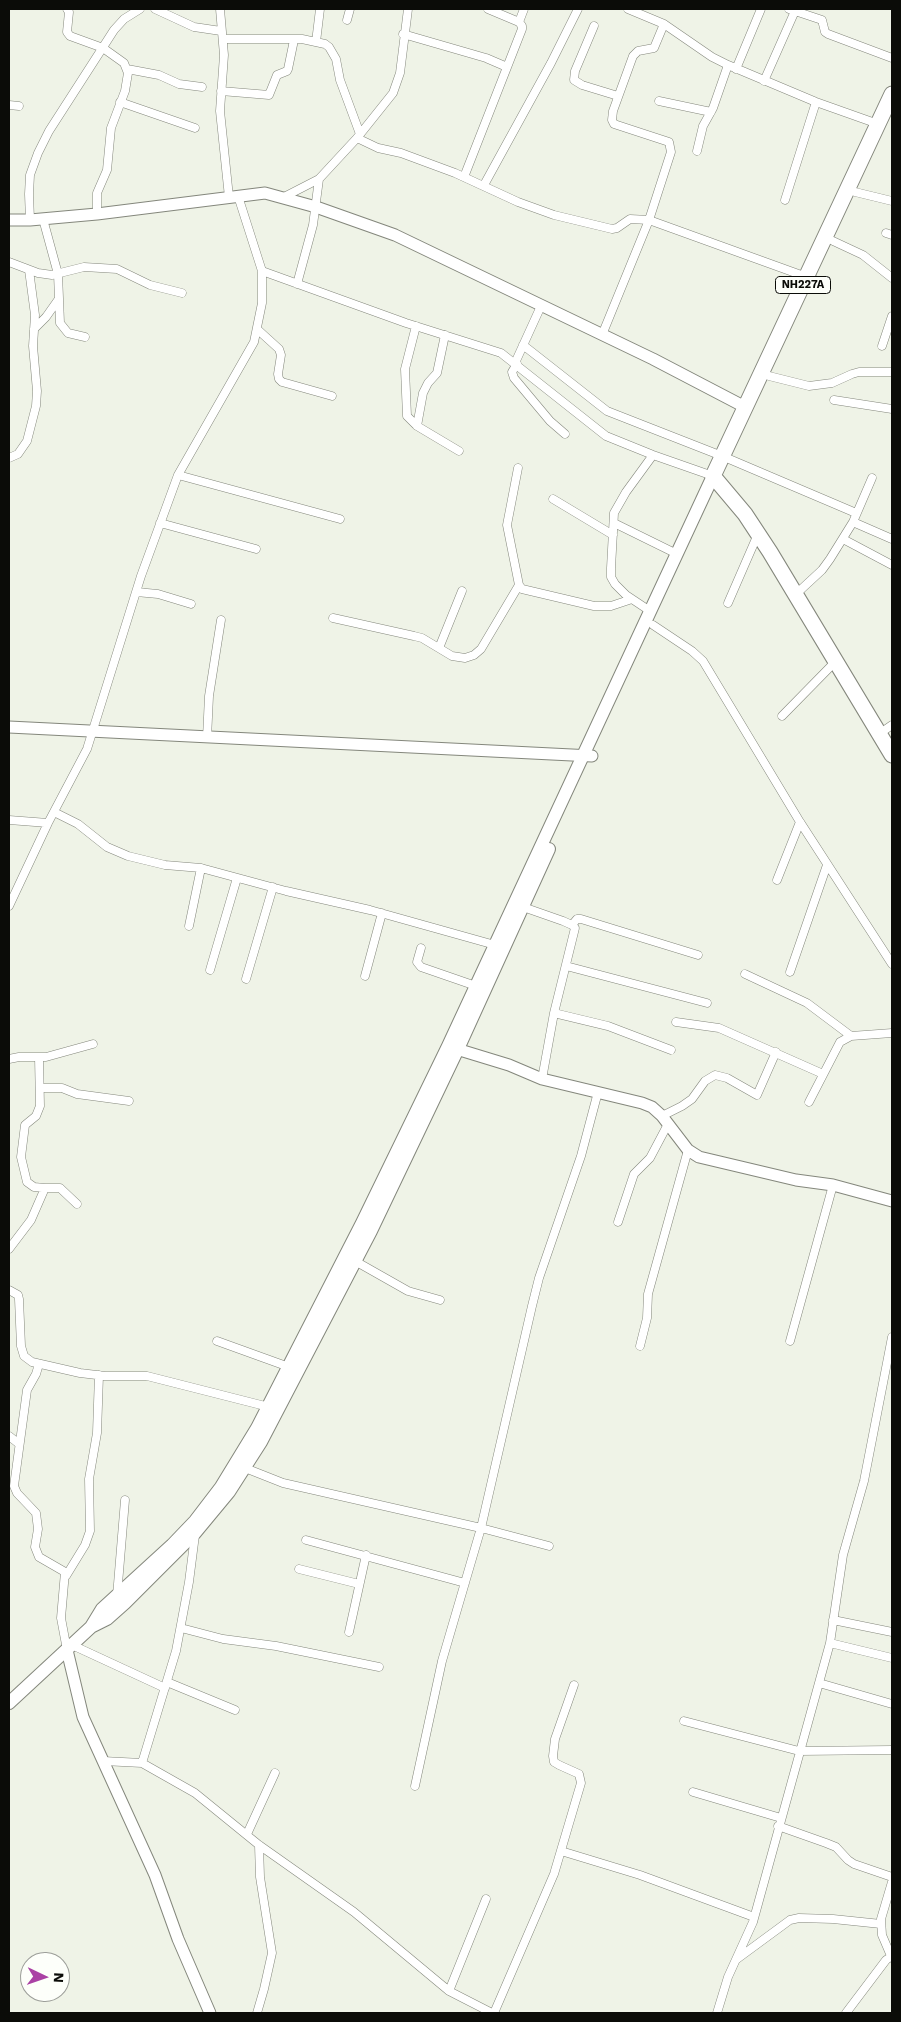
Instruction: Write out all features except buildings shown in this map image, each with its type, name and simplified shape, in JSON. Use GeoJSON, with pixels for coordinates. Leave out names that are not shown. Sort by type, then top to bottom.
{"type":"FeatureCollection","features":[{"type":"Feature","properties":{"kind":"highway","name":"NH227A"},"geometry":{"type":"LineString","coordinates":[[716,479],[770,376],[892,94]]}},
{"type":"Feature","properties":{"kind":"highway","name":"NH227A"},"geometry":{"type":"LineString","coordinates":[[726,458],[745,407],[811,278],[833,241],[892,113]]}},
{"type":"Feature","properties":{"kind":"highway"},"geometry":{"type":"LineString","coordinates":[[716,479],[740,507],[758,534],[892,755]]}},
{"type":"Feature","properties":{"kind":"main road"},"geometry":{"type":"LineString","coordinates":[[9,1703],[69,1648],[91,1626],[102,1609],[172,1545],[195,1521],[236,1464],[269,1407],[523,907],[650,611],[716,479]]}},
{"type":"Feature","properties":{"kind":"main road"},"geometry":{"type":"LineString","coordinates":[[91,1626],[107,1619],[125,1603],[217,1509],[245,1468],[272,1422],[355,1261],[453,1048],[476,986],[653,625],[716,479]]}},
{"type":"Feature","properties":{"kind":"street"},"geometry":{"type":"LineString","coordinates":[[67,9],[69,12],[67,32],[70,36],[103,48],[120,60],[127,69],[127,82],[111,128],[107,170],[97,193],[97,214]]}},
{"type":"Feature","properties":{"kind":"street"},"geometry":{"type":"LineString","coordinates":[[30,220],[29,183],[38,153],[48,131],[120,23],[136,9]]}},
{"type":"Feature","properties":{"kind":"street"},"geometry":{"type":"LineString","coordinates":[[154,9],[188,24],[222,35],[324,44],[332,52],[358,136],[378,148],[418,159],[464,176],[540,211],[607,228],[618,228],[630,219],[650,220],[811,278]]}},
{"type":"Feature","properties":{"kind":"street"},"geometry":{"type":"LineString","coordinates":[[9,906],[48,823],[78,770],[94,732],[136,592],[178,476],[249,353],[257,330],[262,303],[262,271],[234,196],[220,112],[224,55],[220,9]]}},
{"type":"Feature","properties":{"kind":"street"},"geometry":{"type":"LineString","coordinates":[[316,42],[320,9]]}},
{"type":"Feature","properties":{"kind":"street"},"geometry":{"type":"LineString","coordinates":[[347,20],[350,9]]}},
{"type":"Feature","properties":{"kind":"street"},"geometry":{"type":"LineString","coordinates":[[282,198],[319,179],[384,106],[398,83],[403,34],[408,9]]}},
{"type":"Feature","properties":{"kind":"street"},"geometry":{"type":"LineString","coordinates":[[464,176],[521,34],[522,26],[519,22],[488,9]]}},
{"type":"Feature","properties":{"kind":"street"},"geometry":{"type":"LineString","coordinates":[[519,22],[524,9]]}},
{"type":"Feature","properties":{"kind":"street"},"geometry":{"type":"LineString","coordinates":[[484,185],[551,63],[578,9]]}},
{"type":"Feature","properties":{"kind":"street"},"geometry":{"type":"LineString","coordinates":[[628,9],[664,24],[712,57],[736,69],[816,102],[878,124]]}},
{"type":"Feature","properties":{"kind":"street"},"geometry":{"type":"LineString","coordinates":[[736,69],[762,9]]}},
{"type":"Feature","properties":{"kind":"street"},"geometry":{"type":"LineString","coordinates":[[764,81],[792,10],[822,20],[825,32],[828,34],[892,58]]}},
{"type":"Feature","properties":{"kind":"street"},"geometry":{"type":"LineString","coordinates":[[602,335],[650,220],[671,152],[669,142],[614,124],[612,120],[618,96],[633,56],[638,51],[654,48],[664,24]]}},
{"type":"Feature","properties":{"kind":"street"},"geometry":{"type":"LineString","coordinates":[[594,26],[575,71],[574,80],[582,85],[618,96]]}},
{"type":"Feature","properties":{"kind":"street"},"geometry":{"type":"LineString","coordinates":[[403,34],[476,55],[508,67]]}},
{"type":"Feature","properties":{"kind":"street"},"geometry":{"type":"LineString","coordinates":[[221,91],[270,95],[277,75],[285,73],[288,69],[294,40]]}},
{"type":"Feature","properties":{"kind":"street"},"geometry":{"type":"LineString","coordinates":[[697,151],[703,126],[711,112],[728,65]]}},
{"type":"Feature","properties":{"kind":"street"},"geometry":{"type":"LineString","coordinates":[[127,69],[159,75],[185,85],[202,87]]}},
{"type":"Feature","properties":{"kind":"street"},"geometry":{"type":"LineString","coordinates":[[659,101],[711,112]]}},
{"type":"Feature","properties":{"kind":"street"},"geometry":{"type":"LineString","coordinates":[[120,102],[195,128]]}},
{"type":"Feature","properties":{"kind":"street"},"geometry":{"type":"LineString","coordinates":[[785,200],[816,102]]}},
{"type":"Feature","properties":{"kind":"street"},"geometry":{"type":"LineString","coordinates":[[9,105],[19,106]]}},
{"type":"Feature","properties":{"kind":"street"},"geometry":{"type":"LineString","coordinates":[[297,284],[316,207],[319,179]]}},
{"type":"Feature","properties":{"kind":"street"},"geometry":{"type":"LineString","coordinates":[[855,192],[892,201]]}},
{"type":"Feature","properties":{"kind":"street"},"geometry":{"type":"LineString","coordinates":[[9,220],[97,214],[265,193],[316,207],[395,235],[602,335],[745,407]]}},
{"type":"Feature","properties":{"kind":"street"},"geometry":{"type":"LineString","coordinates":[[43,219],[58,274],[59,318],[62,329],[68,334],[85,337]]}},
{"type":"Feature","properties":{"kind":"street"},"geometry":{"type":"LineString","coordinates":[[833,241],[863,255],[892,278]]}},
{"type":"Feature","properties":{"kind":"street"},"geometry":{"type":"LineString","coordinates":[[9,262],[45,275],[58,274],[84,267],[109,268],[122,271],[150,285],[182,293]]}},
{"type":"Feature","properties":{"kind":"street"},"geometry":{"type":"LineString","coordinates":[[9,458],[18,454],[27,441],[35,412],[37,391],[33,353],[34,306],[29,270]]}},
{"type":"Feature","properties":{"kind":"street"},"geometry":{"type":"LineString","coordinates":[[262,271],[416,326],[501,353],[606,436],[716,479]]}},
{"type":"Feature","properties":{"kind":"street"},"geometry":{"type":"LineString","coordinates":[[34,329],[46,317],[58,300]]}},
{"type":"Feature","properties":{"kind":"street"},"geometry":{"type":"LineString","coordinates":[[541,306],[512,372],[514,378],[550,421],[565,434]]}},
{"type":"Feature","properties":{"kind":"street"},"geometry":{"type":"LineString","coordinates":[[882,346],[892,316]]}},
{"type":"Feature","properties":{"kind":"street"},"geometry":{"type":"LineString","coordinates":[[416,326],[405,378],[407,416],[416,426],[460,450]]}},
{"type":"Feature","properties":{"kind":"street"},"geometry":{"type":"LineString","coordinates":[[257,330],[279,349],[281,355],[278,374],[282,382],[332,396]]}},
{"type":"Feature","properties":{"kind":"street"},"geometry":{"type":"LineString","coordinates":[[416,426],[423,393],[428,383],[437,373],[445,335]]}},
{"type":"Feature","properties":{"kind":"street"},"geometry":{"type":"LineString","coordinates":[[523,345],[607,411],[726,458],[856,513]]}},
{"type":"Feature","properties":{"kind":"street"},"geometry":{"type":"LineString","coordinates":[[770,376],[809,386],[832,383],[859,372],[892,372]]}},
{"type":"Feature","properties":{"kind":"street"},"geometry":{"type":"LineString","coordinates":[[834,400],[892,409]]}},
{"type":"Feature","properties":{"kind":"street"},"geometry":{"type":"LineString","coordinates":[[650,611],[632,599],[615,584],[611,577],[614,513],[626,492],[653,455]]}},
{"type":"Feature","properties":{"kind":"street"},"geometry":{"type":"LineString","coordinates":[[518,468],[507,525],[519,585],[525,590],[594,606],[611,606],[632,599]]}},
{"type":"Feature","properties":{"kind":"street"},"geometry":{"type":"LineString","coordinates":[[178,476],[340,520]]}},
{"type":"Feature","properties":{"kind":"street"},"geometry":{"type":"LineString","coordinates":[[795,595],[822,570],[843,539],[853,522],[872,478]]}},
{"type":"Feature","properties":{"kind":"street"},"geometry":{"type":"LineString","coordinates":[[553,499],[613,535]]}},
{"type":"Feature","properties":{"kind":"street"},"geometry":{"type":"LineString","coordinates":[[853,522],[892,539]]}},
{"type":"Feature","properties":{"kind":"street"},"geometry":{"type":"LineString","coordinates":[[160,523],[256,549]]}},
{"type":"Feature","properties":{"kind":"street"},"geometry":{"type":"LineString","coordinates":[[614,523],[677,554]]}},
{"type":"Feature","properties":{"kind":"street"},"geometry":{"type":"LineString","coordinates":[[728,603],[758,534]]}},
{"type":"Feature","properties":{"kind":"street"},"geometry":{"type":"LineString","coordinates":[[843,539],[892,565]]}},
{"type":"Feature","properties":{"kind":"street"},"geometry":{"type":"LineString","coordinates":[[333,618],[414,636],[452,656],[465,658],[478,653],[519,585]]}},
{"type":"Feature","properties":{"kind":"street"},"geometry":{"type":"LineString","coordinates":[[439,648],[462,591]]}},
{"type":"Feature","properties":{"kind":"street"},"geometry":{"type":"LineString","coordinates":[[136,592],[158,594],[191,604]]}},
{"type":"Feature","properties":{"kind":"street"},"geometry":{"type":"LineString","coordinates":[[207,738],[210,688],[221,620]]}},
{"type":"Feature","properties":{"kind":"street"},"geometry":{"type":"LineString","coordinates":[[653,625],[692,651],[703,661],[800,822],[892,964]]}},
{"type":"Feature","properties":{"kind":"street"},"geometry":{"type":"LineString","coordinates":[[782,716],[835,662]]}},
{"type":"Feature","properties":{"kind":"street"},"geometry":{"type":"LineString","coordinates":[[879,734],[892,725]]}},
{"type":"Feature","properties":{"kind":"street"},"geometry":{"type":"LineString","coordinates":[[9,727],[588,755]]}},
{"type":"Feature","properties":{"kind":"street"},"geometry":{"type":"LineString","coordinates":[[54,812],[78,824],[99,842],[117,852],[156,864],[201,868],[382,913],[495,945]]}},
{"type":"Feature","properties":{"kind":"street"},"geometry":{"type":"LineString","coordinates":[[9,820],[48,823]]}},
{"type":"Feature","properties":{"kind":"street"},"geometry":{"type":"LineString","coordinates":[[777,880],[800,822]]}},
{"type":"Feature","properties":{"kind":"street"},"geometry":{"type":"LineString","coordinates":[[790,972],[827,865]]}},
{"type":"Feature","properties":{"kind":"street"},"geometry":{"type":"LineString","coordinates":[[189,926],[201,868]]}},
{"type":"Feature","properties":{"kind":"street"},"geometry":{"type":"LineString","coordinates":[[210,970],[237,878]]}},
{"type":"Feature","properties":{"kind":"street"},"geometry":{"type":"LineString","coordinates":[[246,979],[273,887]]}},
{"type":"Feature","properties":{"kind":"street"},"geometry":{"type":"LineString","coordinates":[[523,907],[572,925]]}},
{"type":"Feature","properties":{"kind":"street"},"geometry":{"type":"LineString","coordinates":[[365,976],[382,913]]}},
{"type":"Feature","properties":{"kind":"street"},"geometry":{"type":"LineString","coordinates":[[572,925],[577,919],[582,919],[698,955]]}},
{"type":"Feature","properties":{"kind":"street"},"geometry":{"type":"LineString","coordinates":[[542,1079],[554,1013],[574,932],[572,925]]}},
{"type":"Feature","properties":{"kind":"street"},"geometry":{"type":"LineString","coordinates":[[421,948],[417,962],[421,967],[476,986]]}},
{"type":"Feature","properties":{"kind":"street"},"geometry":{"type":"LineString","coordinates":[[566,966],[707,1003]]}},
{"type":"Feature","properties":{"kind":"street"},"geometry":{"type":"LineString","coordinates":[[745,974],[807,1003],[851,1036]]}},
{"type":"Feature","properties":{"kind":"street"},"geometry":{"type":"LineString","coordinates":[[554,1013],[608,1026],[671,1050]]}},
{"type":"Feature","properties":{"kind":"street"},"geometry":{"type":"LineString","coordinates":[[676,1022],[719,1028],[823,1074]]}},
{"type":"Feature","properties":{"kind":"street"},"geometry":{"type":"LineString","coordinates":[[809,1102],[837,1046],[845,1038],[892,1033]]}},
{"type":"Feature","properties":{"kind":"street"},"geometry":{"type":"LineString","coordinates":[[9,1059],[19,1056],[39,1057],[93,1044]]}},
{"type":"Feature","properties":{"kind":"street"},"geometry":{"type":"LineString","coordinates":[[453,1048],[509,1065],[542,1079],[652,1107],[665,1120],[688,1150],[699,1157],[796,1180],[833,1185],[892,1201]]}},
{"type":"Feature","properties":{"kind":"street"},"geometry":{"type":"LineString","coordinates":[[618,1222],[634,1174],[650,1158],[665,1120],[692,1099],[705,1081],[715,1075],[727,1078],[757,1095],[776,1052]]}},
{"type":"Feature","properties":{"kind":"street"},"geometry":{"type":"LineString","coordinates":[[39,1057],[39,1112],[25,1124],[21,1157],[27,1182],[34,1187],[60,1188],[77,1204]]}},
{"type":"Feature","properties":{"kind":"street"},"geometry":{"type":"LineString","coordinates":[[40,1088],[62,1088],[77,1094],[129,1101]]}},
{"type":"Feature","properties":{"kind":"street"},"geometry":{"type":"LineString","coordinates":[[415,1786],[442,1661],[480,1528],[534,1297],[581,1156],[598,1092]]}},
{"type":"Feature","properties":{"kind":"street"},"geometry":{"type":"LineString","coordinates":[[640,1346],[645,1326],[648,1294],[688,1150]]}},
{"type":"Feature","properties":{"kind":"street"},"geometry":{"type":"LineString","coordinates":[[790,1341],[833,1185]]}},
{"type":"Feature","properties":{"kind":"street"},"geometry":{"type":"LineString","coordinates":[[9,1249],[31,1220],[45,1188]]}},
{"type":"Feature","properties":{"kind":"street"},"geometry":{"type":"LineString","coordinates":[[355,1261],[408,1291],[440,1300]]}},
{"type":"Feature","properties":{"kind":"street"},"geometry":{"type":"LineString","coordinates":[[9,1290],[18,1295],[19,1299],[22,1352],[27,1358],[39,1364],[99,1376],[147,1376],[269,1407]]}},
{"type":"Feature","properties":{"kind":"street"},"geometry":{"type":"LineString","coordinates":[[717,2013],[728,1977],[754,1916],[830,1643],[843,1555],[864,1481],[892,1337]]}},
{"type":"Feature","properties":{"kind":"street"},"geometry":{"type":"LineString","coordinates":[[217,1341],[289,1367]]}},
{"type":"Feature","properties":{"kind":"street"},"geometry":{"type":"LineString","coordinates":[[39,1364],[27,1390],[18,1443],[19,1449],[11,1482],[17,1493],[34,1510],[38,1517],[36,1552],[42,1559],[63,1570],[66,1576]]}},
{"type":"Feature","properties":{"kind":"street"},"geometry":{"type":"LineString","coordinates":[[99,1376],[97,1433],[89,1478],[90,1531],[82,1550],[66,1576],[61,1618],[83,1717],[155,1875],[178,1939],[210,2013]]}},
{"type":"Feature","properties":{"kind":"street"},"geometry":{"type":"LineString","coordinates":[[9,1436],[18,1443]]}},
{"type":"Feature","properties":{"kind":"street"},"geometry":{"type":"LineString","coordinates":[[245,1468],[283,1483],[480,1528],[549,1546]]}},
{"type":"Feature","properties":{"kind":"street"},"geometry":{"type":"LineString","coordinates":[[116,1596],[125,1500]]}},
{"type":"Feature","properties":{"kind":"street"},"geometry":{"type":"LineString","coordinates":[[142,1763],[181,1628],[190,1582],[195,1533]]}},
{"type":"Feature","properties":{"kind":"street"},"geometry":{"type":"LineString","coordinates":[[306,1540],[465,1583]]}},
{"type":"Feature","properties":{"kind":"street"},"geometry":{"type":"LineString","coordinates":[[348,1632],[366,1555]]}},
{"type":"Feature","properties":{"kind":"street"},"geometry":{"type":"LineString","coordinates":[[299,1569],[359,1584]]}},
{"type":"Feature","properties":{"kind":"street"},"geometry":{"type":"LineString","coordinates":[[833,1620],[892,1632]]}},
{"type":"Feature","properties":{"kind":"street"},"geometry":{"type":"LineString","coordinates":[[181,1628],[223,1639],[276,1646],[379,1667]]}},
{"type":"Feature","properties":{"kind":"street"},"geometry":{"type":"LineString","coordinates":[[830,1643],[892,1658]]}},
{"type":"Feature","properties":{"kind":"street"},"geometry":{"type":"LineString","coordinates":[[69,1648],[235,1710]]}},
{"type":"Feature","properties":{"kind":"street"},"geometry":{"type":"LineString","coordinates":[[819,1683],[892,1704]]}},
{"type":"Feature","properties":{"kind":"street"},"geometry":{"type":"LineString","coordinates":[[103,1761],[142,1763],[196,1793],[259,1844],[354,1912],[449,1991],[493,2013],[554,1874],[581,1777],[579,1774],[554,1762],[553,1756],[555,1739],[574,1685]]}},
{"type":"Feature","properties":{"kind":"street"},"geometry":{"type":"LineString","coordinates":[[684,1721],[799,1751],[892,1750]]}},
{"type":"Feature","properties":{"kind":"street"},"geometry":{"type":"LineString","coordinates":[[247,1834],[275,1773]]}},
{"type":"Feature","properties":{"kind":"street"},"geometry":{"type":"LineString","coordinates":[[694,1792],[780,1818]]}},
{"type":"Feature","properties":{"kind":"street"},"geometry":{"type":"LineString","coordinates":[[778,1826],[826,1843],[836,1848],[854,1864],[892,1877]]}},
{"type":"Feature","properties":{"kind":"street"},"geometry":{"type":"LineString","coordinates":[[257,2013],[272,1953],[260,1877],[259,1844]]}},
{"type":"Feature","properties":{"kind":"street"},"geometry":{"type":"LineString","coordinates":[[561,1851],[640,1875],[754,1916]]}},
{"type":"Feature","properties":{"kind":"street"},"geometry":{"type":"LineString","coordinates":[[846,2013],[886,1960],[892,1956],[882,1935],[881,1924],[883,1908],[892,1882]]}},
{"type":"Feature","properties":{"kind":"street"},"geometry":{"type":"LineString","coordinates":[[449,1991],[486,1899]]}},
{"type":"Feature","properties":{"kind":"street"},"geometry":{"type":"LineString","coordinates":[[736,1960],[790,1920],[799,1918],[833,1919],[881,1924]]}}]}
